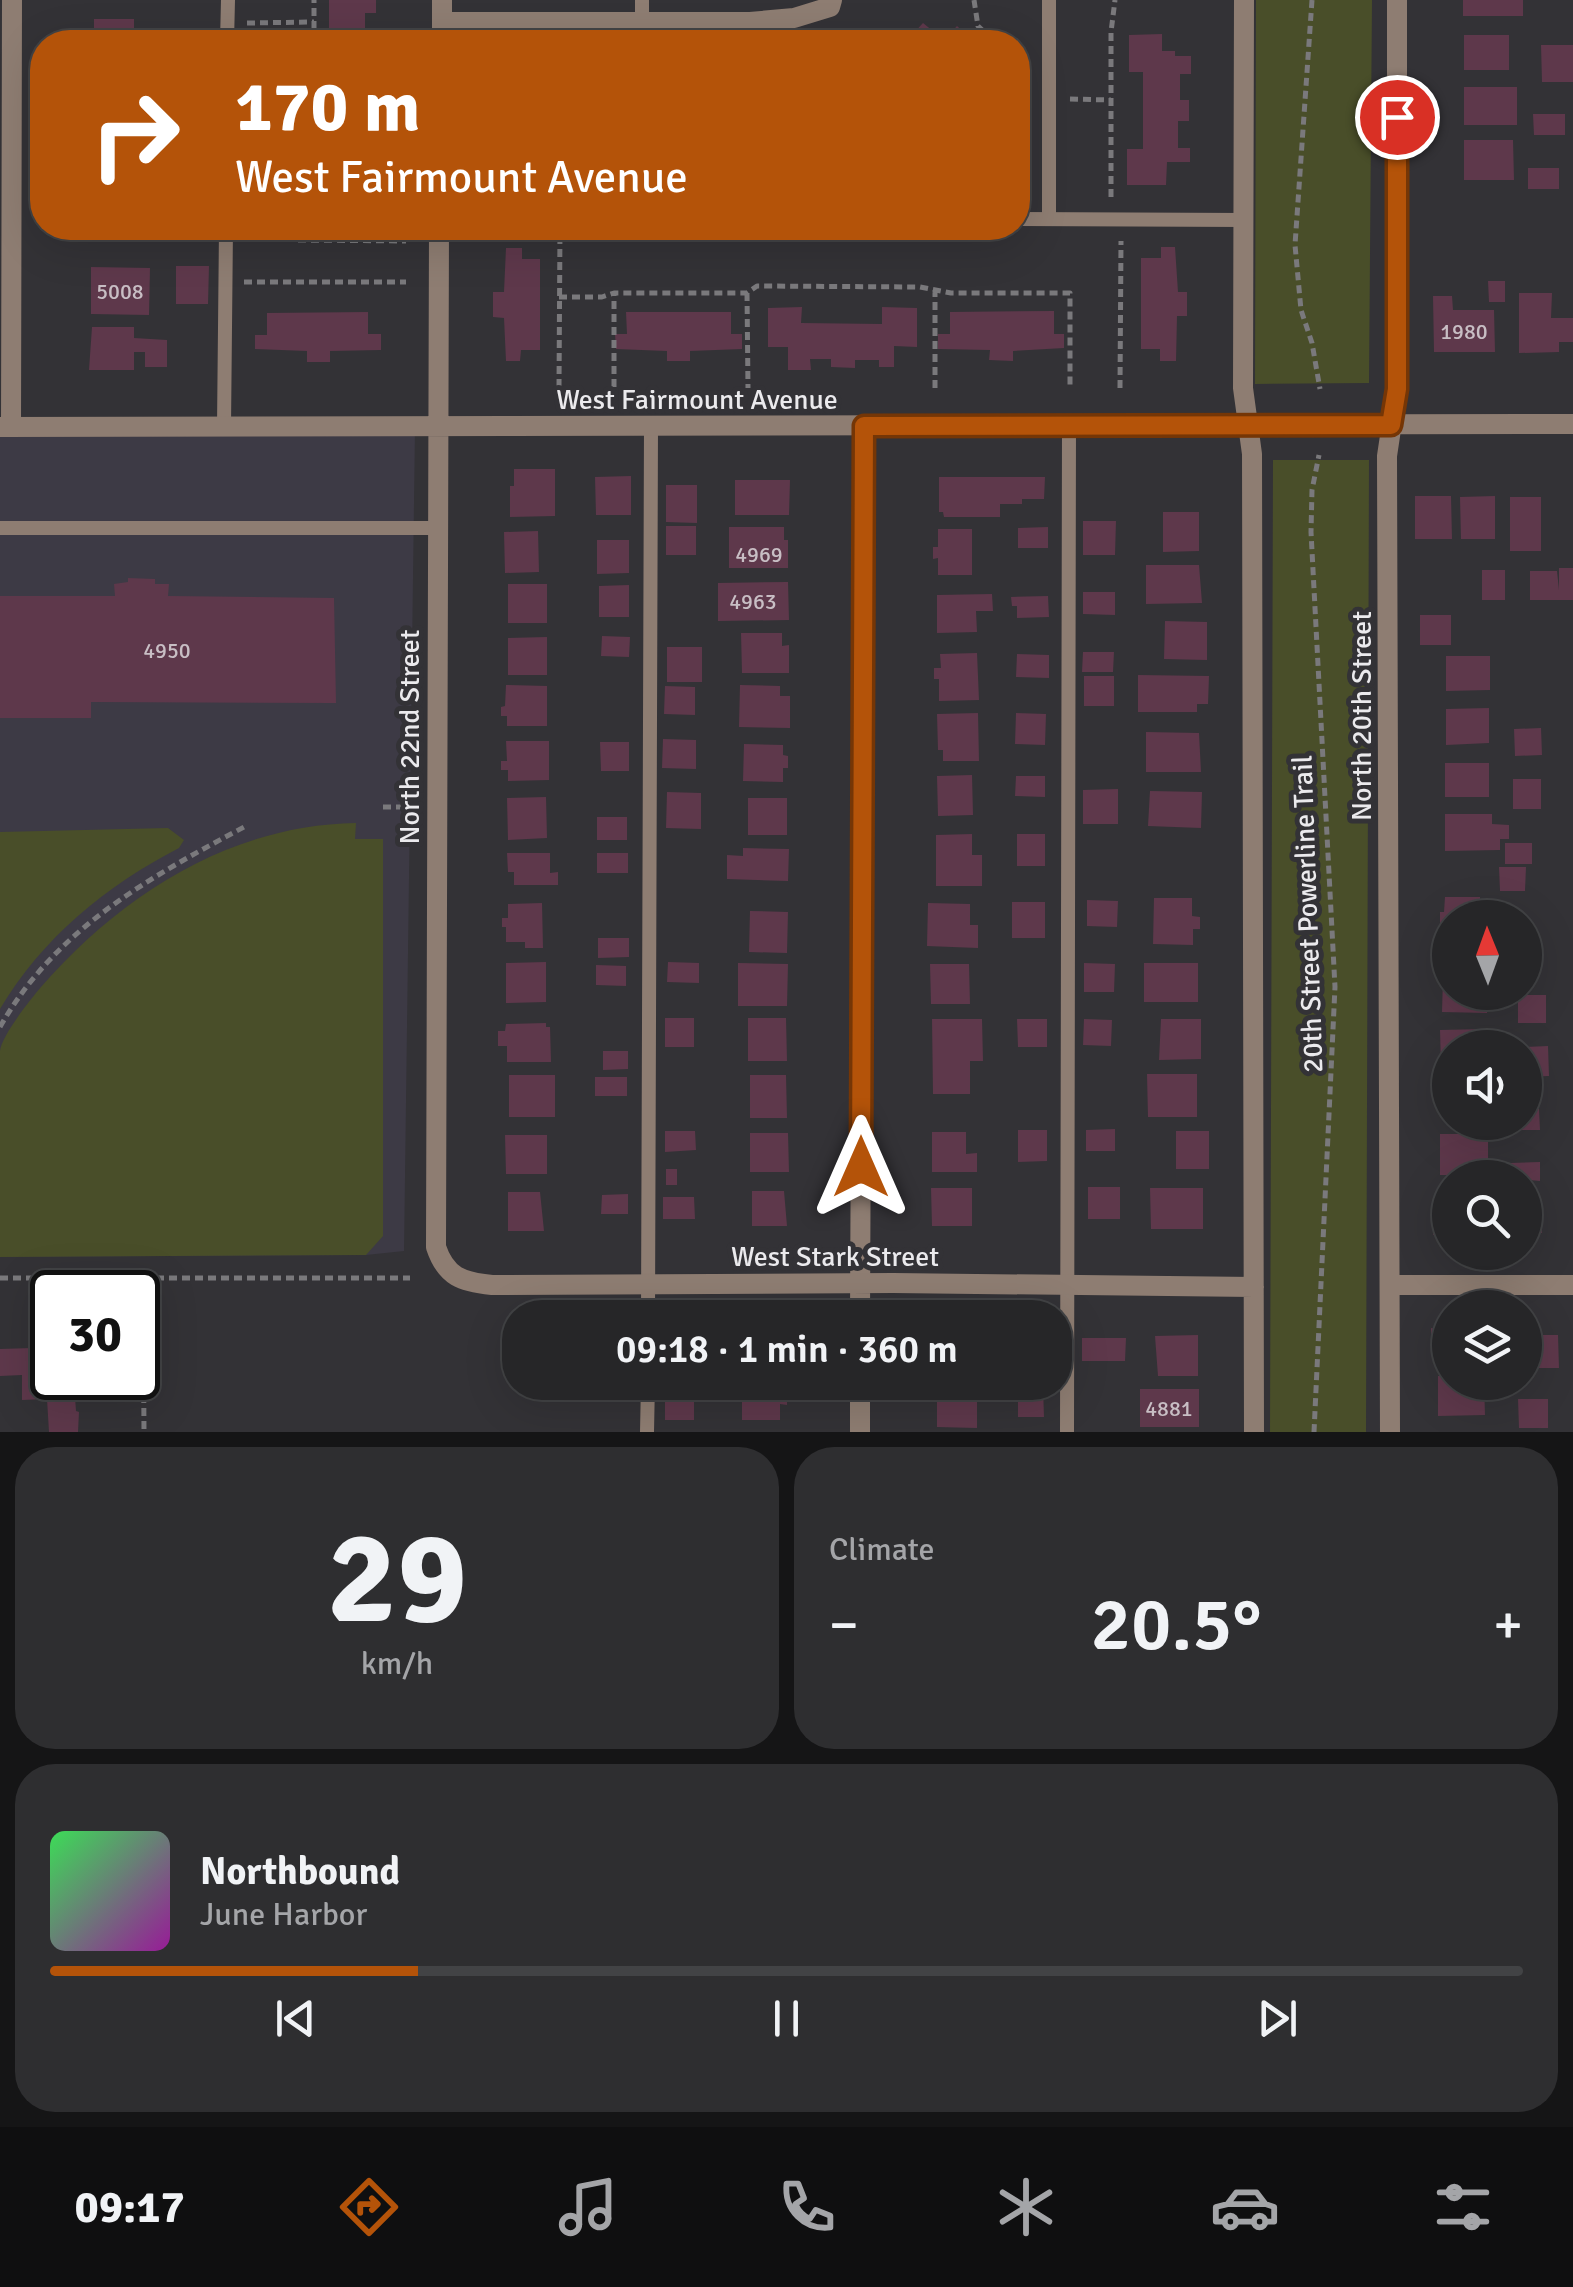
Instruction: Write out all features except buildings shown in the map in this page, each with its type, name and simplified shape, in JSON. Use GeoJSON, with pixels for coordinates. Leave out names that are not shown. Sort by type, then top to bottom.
{"type":"FeatureCollection","features":[{"type":"Feature","properties":{"kind":"street"},"geometry":{"type":"LineString","coordinates":[[5,427],[12,0]]}},
{"type":"Feature","properties":{"kind":"street"},"geometry":{"type":"LineString","coordinates":[[1244,0],[1243,388],[1252,454],[1254,1432]]}},
{"type":"Feature","properties":{"kind":"street","name":"North 20th Street"},"geometry":{"type":"LineString","coordinates":[[1390,1432],[1387,456],[1397,389],[1397,0]]}},
{"type":"Feature","properties":{"kind":"street"},"geometry":{"type":"LineString","coordinates":[[442,21],[642,11],[765,21],[794,18],[831,3]]}},
{"type":"Feature","properties":{"kind":"street","name":"North 22nd Street"},"geometry":{"type":"LineString","coordinates":[[436,1247],[439,240]]}},
{"type":"Feature","properties":{"kind":"street","name":"West Fairmount Avenue"},"geometry":{"type":"LineString","coordinates":[[5,427],[1573,424]]}},
{"type":"Feature","properties":{"kind":"street"},"geometry":{"type":"LineString","coordinates":[[860,1300],[864,426]]}},
{"type":"Feature","properties":{"kind":"street","name":"West Stark Street"},"geometry":{"type":"LineString","coordinates":[[436,1247],[442,1264],[453,1276],[468,1282],[1254,1287]]}},
{"type":"Feature","properties":{"kind":"street"},"geometry":{"type":"LineString","coordinates":[[1392,1285],[1573,1285]]}},
{"type":"Feature","properties":{"kind":"street"},"geometry":{"type":"LineString","coordinates":[[860,1400],[860,1432]]}},
{"type":"Feature","properties":{"kind":"lane"},"geometry":{"type":"LineString","coordinates":[[228,0],[228,30]]}},
{"type":"Feature","properties":{"kind":"lane"},"geometry":{"type":"LineString","coordinates":[[1048,0],[1049,220]]}},
{"type":"Feature","properties":{"kind":"lane"},"geometry":{"type":"LineString","coordinates":[[1030,219],[1245,220]]}},
{"type":"Feature","properties":{"kind":"lane"},"geometry":{"type":"LineString","coordinates":[[224,427],[226,240]]}},
{"type":"Feature","properties":{"kind":"lane"},"geometry":{"type":"LineString","coordinates":[[648,1300],[651,426]]}},
{"type":"Feature","properties":{"kind":"lane"},"geometry":{"type":"LineString","coordinates":[[1067,1432],[1069,426]]}},
{"type":"Feature","properties":{"kind":"lane"},"geometry":{"type":"LineString","coordinates":[[0,528],[436,528]]}},
{"type":"Feature","properties":{"kind":"lane"},"geometry":{"type":"LineString","coordinates":[[647,1432],[648,1400]]}},
{"type":"Feature","properties":{"kind":"path"},"geometry":{"type":"LineString","coordinates":[[314,0],[314,30]]}},
{"type":"Feature","properties":{"kind":"path"},"geometry":{"type":"LineString","coordinates":[[974,0],[978,26],[982,30]]}},
{"type":"Feature","properties":{"kind":"path"},"geometry":{"type":"LineString","coordinates":[[1115,0],[1111,32],[1111,208],[1120,233],[1120,388]]}},
{"type":"Feature","properties":{"kind":"path"},"geometry":{"type":"LineString","coordinates":[[1312,0],[1295,245],[1301,310],[1320,389]]}},
{"type":"Feature","properties":{"kind":"path"},"geometry":{"type":"LineString","coordinates":[[228,23],[314,22]]}},
{"type":"Feature","properties":{"kind":"path"},"geometry":{"type":"LineString","coordinates":[[297,240],[406,241]]}},
{"type":"Feature","properties":{"kind":"path"},"geometry":{"type":"LineString","coordinates":[[559,387],[560,240]]}},
{"type":"Feature","properties":{"kind":"path"},"geometry":{"type":"LineString","coordinates":[[226,282],[406,282]]}},
{"type":"Feature","properties":{"kind":"path"},"geometry":{"type":"LineString","coordinates":[[560,297],[602,298],[614,293],[747,294],[757,286],[1070,293],[1070,388]]}},
{"type":"Feature","properties":{"kind":"path"},"geometry":{"type":"LineString","coordinates":[[934,388],[935,290]]}},
{"type":"Feature","properties":{"kind":"path"},"geometry":{"type":"LineString","coordinates":[[614,293],[614,388]]}},
{"type":"Feature","properties":{"kind":"path"},"geometry":{"type":"LineString","coordinates":[[747,294],[748,388]]}},
{"type":"Feature","properties":{"kind":"path","name":"20th Street Powerline Trail"},"geometry":{"type":"LineString","coordinates":[[1314,1432],[1334,987],[1312,550],[1312,490],[1319,455]]}},
{"type":"Feature","properties":{"kind":"path"},"geometry":{"type":"LineString","coordinates":[[383,807],[402,807]]}},
{"type":"Feature","properties":{"kind":"path"},"geometry":{"type":"LineString","coordinates":[[0,1028],[18,995],[64,945],[116,900],[246,826]]}},
{"type":"Feature","properties":{"kind":"path"},"geometry":{"type":"LineString","coordinates":[[0,1278],[30,1278]]}},
{"type":"Feature","properties":{"kind":"path"},"geometry":{"type":"LineString","coordinates":[[160,1278],[410,1278]]}},
{"type":"Feature","properties":{"kind":"path"},"geometry":{"type":"LineString","coordinates":[[144,1400],[144,1432]]}},
{"type":"Feature","properties":{"kind":"shaded area"},"geometry":{"type":"Polygon","coordinates":[[[0,427],[415,428],[404,1251],[366,1255],[0,1257],[0,427]]]}},
{"type":"Feature","properties":{"kind":"green space"},"geometry":{"type":"Polygon","coordinates":[[[1256,0],[1372,0],[1369,383],[1255,384],[1256,0]]]}},
{"type":"Feature","properties":{"kind":"green space"},"geometry":{"type":"Polygon","coordinates":[[[1273,460],[1369,460],[1366,1432],[1270,1432],[1273,460]]]}},
{"type":"Feature","properties":{"kind":"green space"},"geometry":{"type":"Polygon","coordinates":[[[356,823],[355,839],[383,839],[383,1236],[366,1255],[0,1257],[0,1051],[11,1027],[36,993],[106,923],[181,871],[265,837],[310,827],[356,823]]]}},
{"type":"Feature","properties":{"kind":"green space"},"geometry":{"type":"Polygon","coordinates":[[[168,828],[184,840],[179,848],[127,879],[78,916],[36,959],[0,1009],[0,832],[168,828]]]}},
{"type":"Feature","properties":{"kind":"route"},"geometry":{"type":"LineString","coordinates":[[861,1167],[864,426],[1391,425],[1397,389],[1397,117]]}}]}
